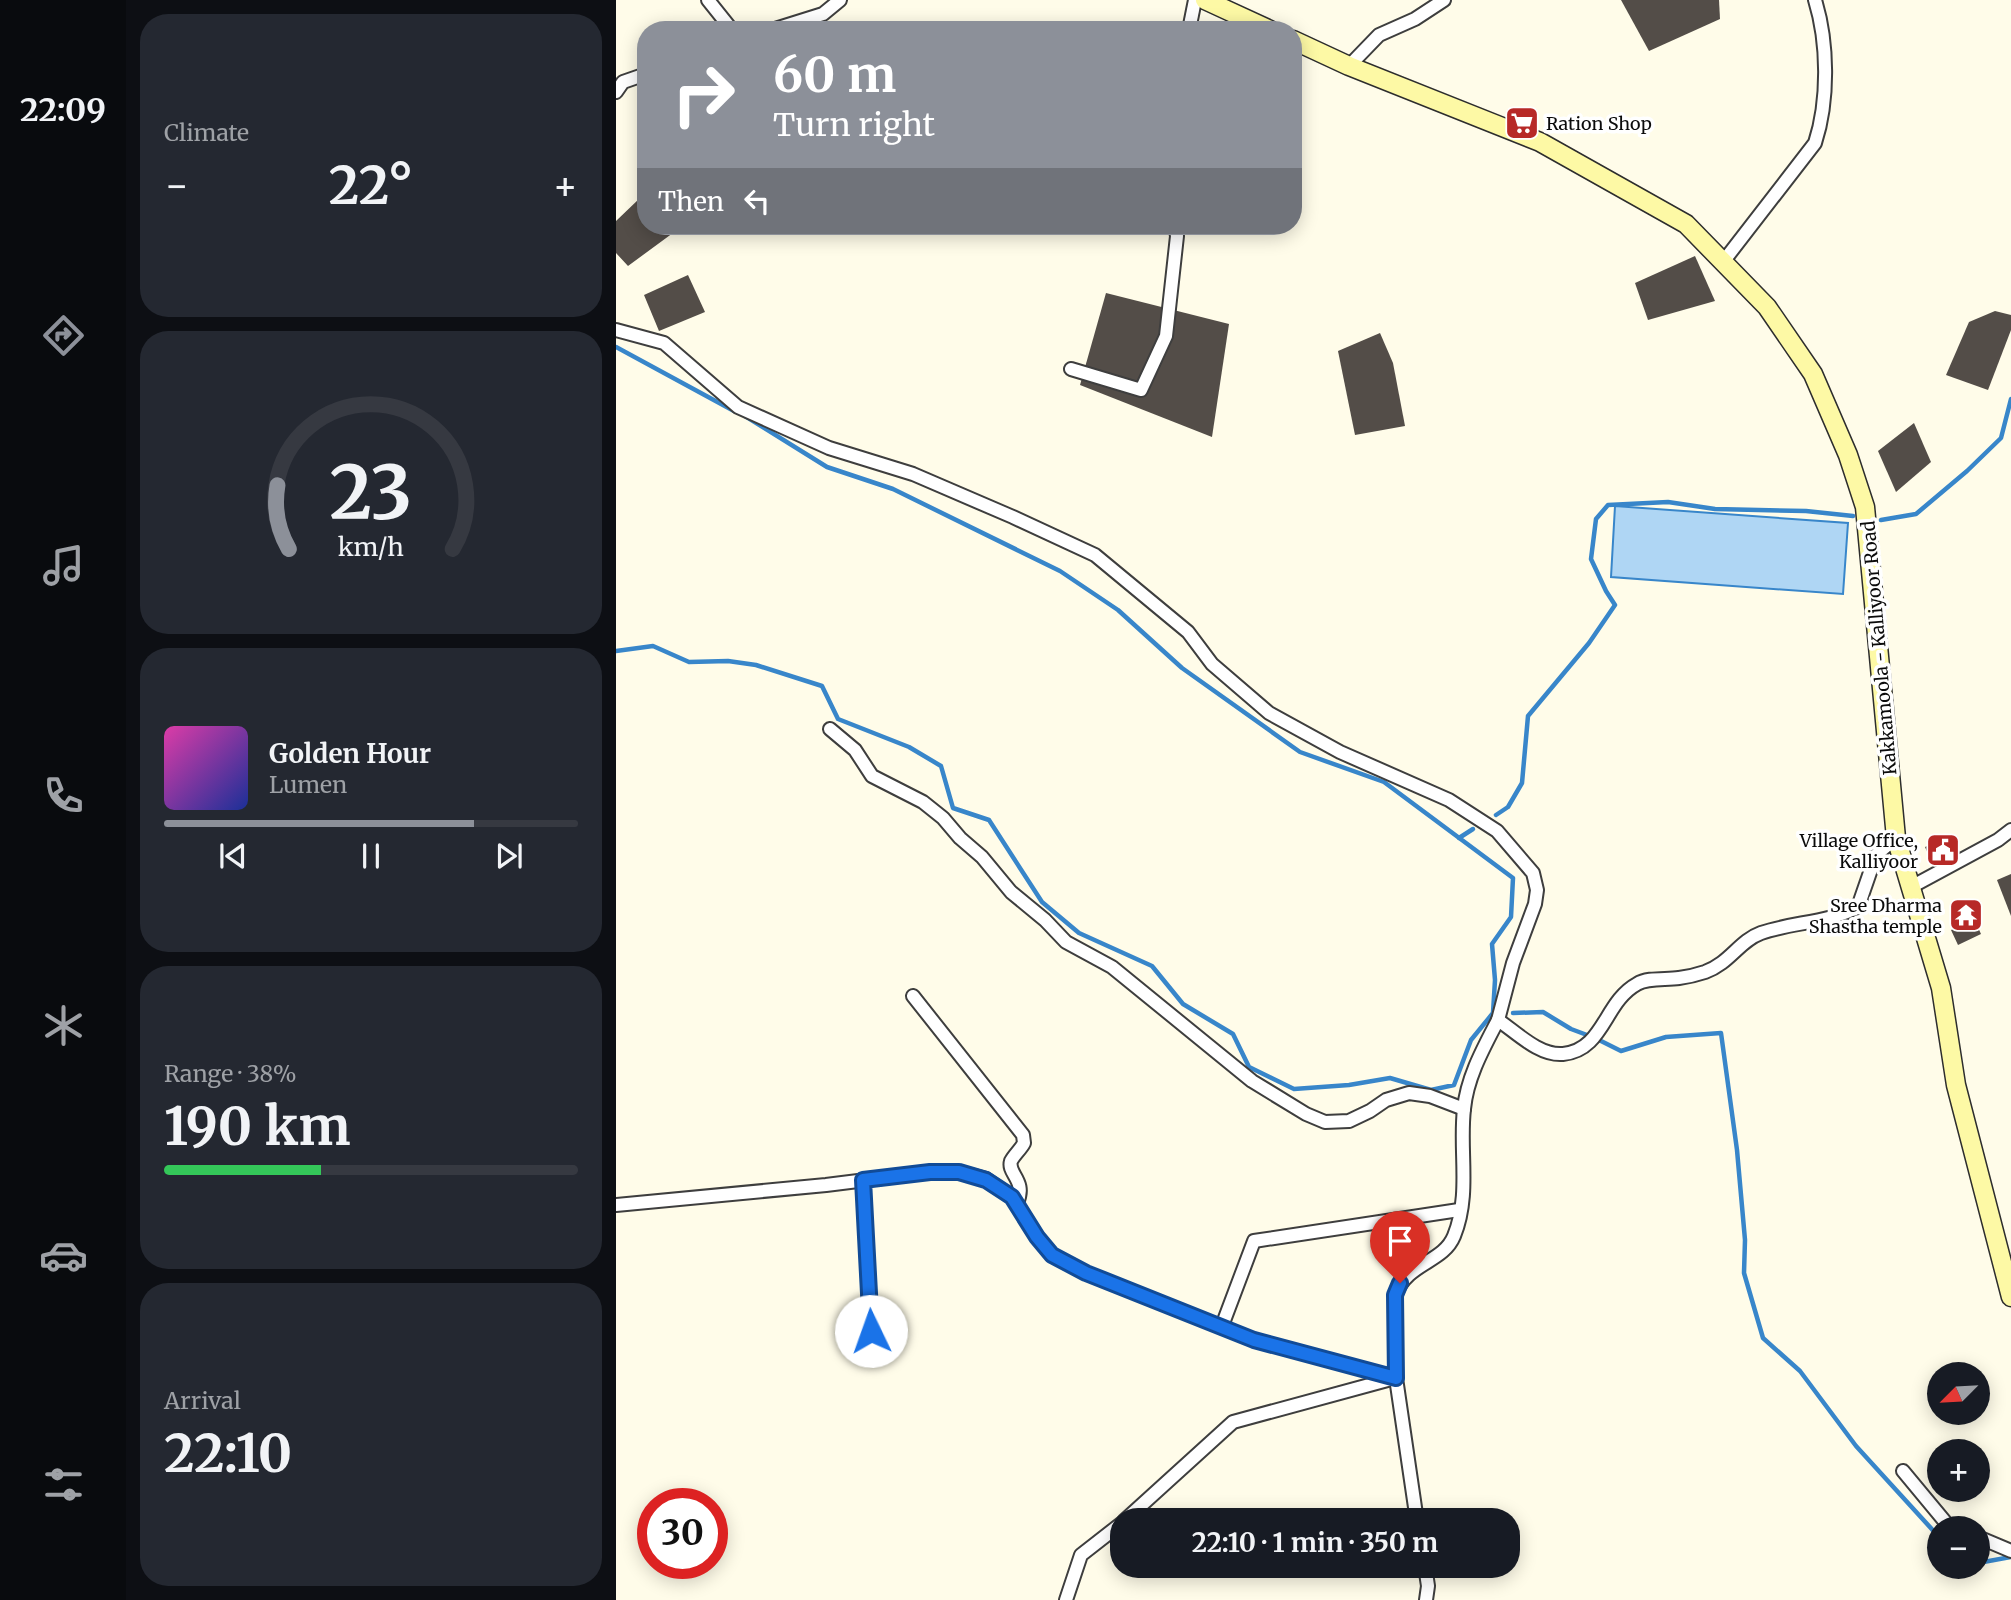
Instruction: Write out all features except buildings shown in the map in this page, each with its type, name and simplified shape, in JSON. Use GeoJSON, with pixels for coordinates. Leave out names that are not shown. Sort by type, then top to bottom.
{"type":"FeatureCollection","features":[{"type":"Feature","properties":{"kind":"main road"},"geometry":{"type":"LineString","coordinates":[[1205,0],[1250,21]]}},
{"type":"Feature","properties":{"kind":"main road","name":"Kakkamoola - Kalliyoor Road"},"geometry":{"type":"LineString","coordinates":[[1302,44],[1349,66],[1540,142],[1686,224],[1767,307],[1813,374],[1848,455],[1866,508],[1896,838],[1941,988],[1956,1085],[2011,1297]]}},
{"type":"Feature","properties":{"kind":"street"},"geometry":{"type":"LineString","coordinates":[[708,0],[725,21]]}},
{"type":"Feature","properties":{"kind":"street"},"geometry":{"type":"LineString","coordinates":[[801,21],[823,14],[840,0]]}},
{"type":"Feature","properties":{"kind":"street"},"geometry":{"type":"LineString","coordinates":[[1191,21],[1195,0]]}},
{"type":"Feature","properties":{"kind":"street"},"geometry":{"type":"LineString","coordinates":[[1349,66],[1379,35],[1415,19],[1444,0]]}},
{"type":"Feature","properties":{"kind":"street"},"geometry":{"type":"LineString","coordinates":[[1723,262],[1815,143],[1820,128],[1825,59],[1821,21],[1815,0]]}},
{"type":"Feature","properties":{"kind":"street"},"geometry":{"type":"LineString","coordinates":[[616,92],[623,82],[637,77]]}},
{"type":"Feature","properties":{"kind":"street"},"geometry":{"type":"LineString","coordinates":[[1071,369],[1142,390],[1166,337],[1177,235]]}},
{"type":"Feature","properties":{"kind":"street"},"geometry":{"type":"LineString","coordinates":[[616,330],[664,343],[738,407],[829,448],[914,474],[1095,555],[1188,632],[1212,664],[1269,713],[1340,752],[1449,800],[1497,831],[1533,873],[1537,890],[1535,904],[1498,1020],[1471,1077],[1464,1109],[1464,1184],[1453,1238],[1442,1252],[1411,1271],[1400,1283],[1395,1295],[1396,1378],[1415,1508]]}},
{"type":"Feature","properties":{"kind":"street"},"geometry":{"type":"LineString","coordinates":[[830,729],[855,750],[872,776],[923,802],[943,818],[960,838],[982,857],[1011,892],[1045,920],[1066,942],[1112,967],[1252,1081],[1306,1114],[1325,1122],[1349,1121],[1386,1100],[1409,1093],[1430,1096],[1464,1109]]}},
{"type":"Feature","properties":{"kind":"street"},"geometry":{"type":"LineString","coordinates":[[1911,887],[1998,840],[2011,830]]}},
{"type":"Feature","properties":{"kind":"street"},"geometry":{"type":"LineString","coordinates":[[1498,1020],[1542,1050],[1560,1054],[1581,1050],[1595,1038],[1611,1007],[1639,982],[1682,978],[1706,971],[1720,965],[1748,939],[1761,933],[1845,914],[1858,907],[1876,855],[1896,838]]}},
{"type":"Feature","properties":{"kind":"street"},"geometry":{"type":"LineString","coordinates":[[913,996],[1023,1135],[1024,1143],[1012,1159],[1011,1165],[1020,1184],[1017,1203]]}},
{"type":"Feature","properties":{"kind":"street"},"geometry":{"type":"LineString","coordinates":[[616,1205],[930,1172],[959,1172],[986,1180],[1012,1197],[1037,1237],[1052,1255],[1086,1273],[1254,1340],[1396,1378]]}},
{"type":"Feature","properties":{"kind":"street"},"geometry":{"type":"LineString","coordinates":[[863,1180],[872,1356]]}},
{"type":"Feature","properties":{"kind":"street"},"geometry":{"type":"LineString","coordinates":[[1222,1326],[1254,1241],[1460,1210]]}},
{"type":"Feature","properties":{"kind":"street"},"geometry":{"type":"LineString","coordinates":[[1138,1508],[1233,1422],[1396,1378]]}},
{"type":"Feature","properties":{"kind":"street"},"geometry":{"type":"LineString","coordinates":[[1903,1471],[1940,1516]]}},
{"type":"Feature","properties":{"kind":"street"},"geometry":{"type":"LineString","coordinates":[[1066,1600],[1080,1555],[1110,1532]]}},
{"type":"Feature","properties":{"kind":"street"},"geometry":{"type":"LineString","coordinates":[[1990,1542],[2011,1551]]}},
{"type":"Feature","properties":{"kind":"street"},"geometry":{"type":"LineString","coordinates":[[1426,1578],[1426,1600]]}},
{"type":"Feature","properties":{"kind":"water"},"geometry":{"type":"Polygon","coordinates":[[[1615,506],[1848,523],[1843,594],[1611,577],[1615,506]]]}},
{"type":"Feature","properties":{"kind":"waterway"},"geometry":{"type":"LineString","coordinates":[[616,347],[734,411]]}},
{"type":"Feature","properties":{"kind":"waterway"},"geometry":{"type":"LineString","coordinates":[[1881,520],[1916,514],[1967,471],[2001,438],[2011,399]]}},
{"type":"Feature","properties":{"kind":"waterway"},"geometry":{"type":"LineString","coordinates":[[616,651],[653,646],[689,662],[728,661],[756,665],[822,686],[838,719],[909,747],[941,766],[953,808],[989,820],[1042,902],[1079,933],[1152,966],[1183,1004],[1233,1034],[1249,1067],[1294,1089],[1349,1085],[1390,1078],[1431,1090],[1454,1085],[1471,1040],[1493,1013],[1495,980],[1492,944],[1511,917],[1513,878],[1384,782],[1300,752],[1182,668],[1118,610],[1060,571],[893,489],[827,467],[745,416]]}},
{"type":"Feature","properties":{"kind":"waterway"},"geometry":{"type":"LineString","coordinates":[[1496,815],[1508,807],[1522,783],[1528,716],[1589,643],[1615,605],[1591,559],[1596,519],[1608,505],[1668,502],[1715,509],[1806,511],[1853,516]]}},
{"type":"Feature","properties":{"kind":"waterway"},"geometry":{"type":"LineString","coordinates":[[1459,838],[1473,829]]}},
{"type":"Feature","properties":{"kind":"waterway"},"geometry":{"type":"LineString","coordinates":[[1513,1013],[1543,1012],[1571,1029],[1621,1051],[1666,1037],[1721,1033],[1737,1150],[1745,1240],[1744,1273],[1763,1338],[1800,1371],[1856,1446],[1927,1524]]}},
{"type":"Feature","properties":{"kind":"waterway"},"geometry":{"type":"LineString","coordinates":[[1990,1561],[2011,1557]]}},
{"type":"Feature","properties":{"kind":"place","name":"Ration Shop"},"geometry":{"type":"Point","coordinates":[1522,123]}},
{"type":"Feature","properties":{"kind":"place","name":"Village Office, Kalliyoor"},"geometry":{"type":"Point","coordinates":[1943,850]}},
{"type":"Feature","properties":{"kind":"place","name":"Sree Dharma Shastha temple"},"geometry":{"type":"Point","coordinates":[1966,915]}},
{"type":"Feature","properties":{"kind":"route"},"geometry":{"type":"LineString","coordinates":[[871,1331],[863,1180],[930,1172],[959,1172],[986,1180],[1012,1197],[1037,1237],[1052,1255],[1086,1273],[1254,1340],[1396,1378],[1395,1295],[1400,1283]]}}]}
